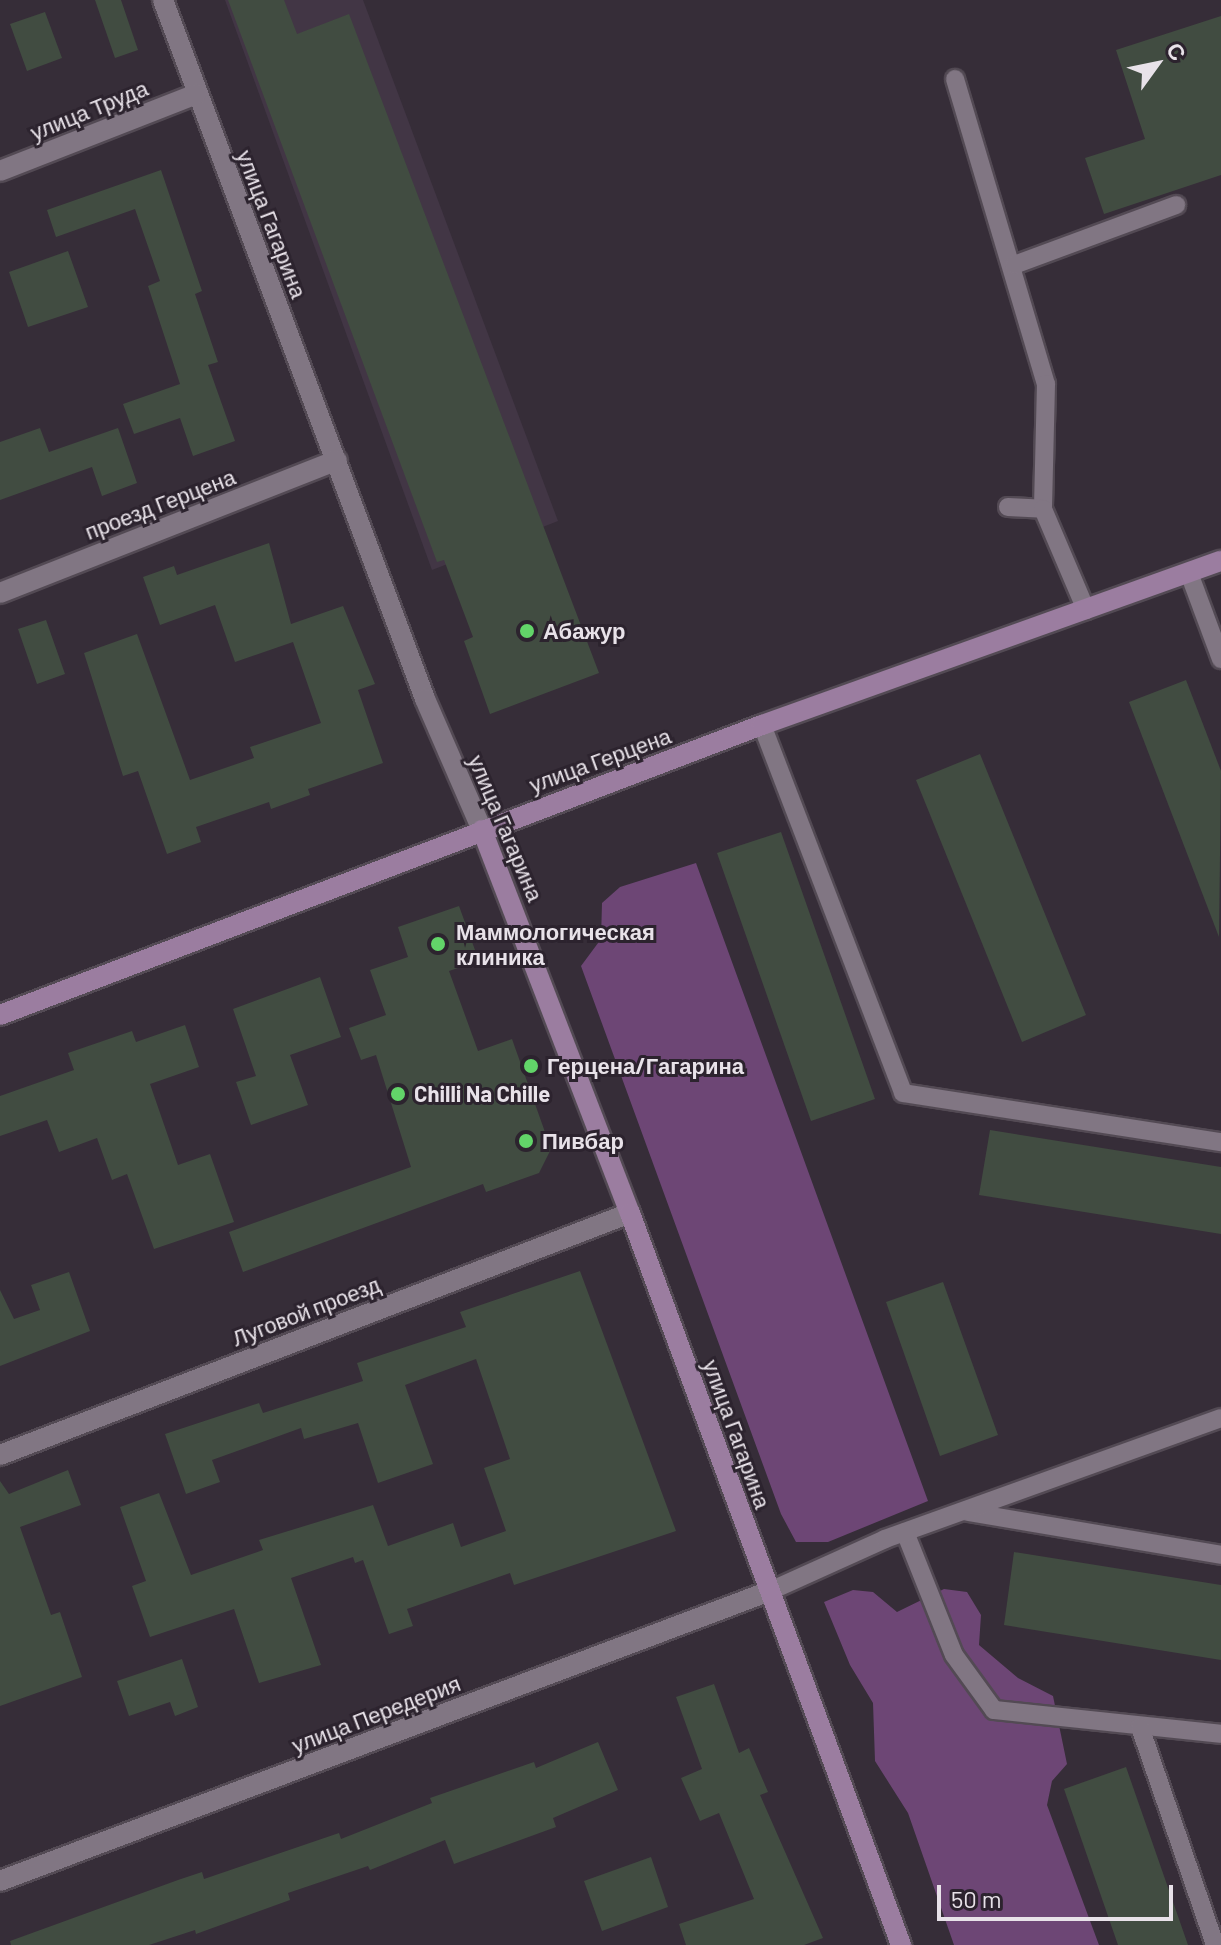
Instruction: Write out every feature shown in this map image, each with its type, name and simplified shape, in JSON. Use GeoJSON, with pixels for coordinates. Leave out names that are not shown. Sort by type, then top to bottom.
{"type":"FeatureCollection","features":[{"type":"Feature","properties":{"kind":"main road","name":"улица Герцена"},"geometry":{"type":"LineString","coordinates":[[0,1015],[762,725],[1221,561]]}},
{"type":"Feature","properties":{"kind":"main road","name":"улица Гагарина"},"geometry":{"type":"LineString","coordinates":[[482,830],[630,1213],[901,1945]]}},
{"type":"Feature","properties":{"kind":"street","name":"улица Гагарина"},"geometry":{"type":"LineString","coordinates":[[163,0],[425,699],[482,830]]}},
{"type":"Feature","properties":{"kind":"street","name":"улица Труда"},"geometry":{"type":"LineString","coordinates":[[0,171],[196,94]]}},
{"type":"Feature","properties":{"kind":"street","name":"проезд Герцена"},"geometry":{"type":"LineString","coordinates":[[0,593],[337,460]]}},
{"type":"Feature","properties":{"kind":"street","name":"Луговой проезд"},"geometry":{"type":"LineString","coordinates":[[0,1455],[630,1213]]}},
{"type":"Feature","properties":{"kind":"street","name":"улица Передерия"},"geometry":{"type":"LineString","coordinates":[[0,1881],[770,1591]]}},
{"type":"Feature","properties":{"kind":"lane"},"geometry":{"type":"LineString","coordinates":[[955,79],[1014,265],[1046,384],[1043,509],[1086,610]]}},
{"type":"Feature","properties":{"kind":"lane"},"geometry":{"type":"LineString","coordinates":[[1014,265],[1176,205]]}},
{"type":"Feature","properties":{"kind":"lane"},"geometry":{"type":"LineString","coordinates":[[1008,507],[1043,509]]}},
{"type":"Feature","properties":{"kind":"lane"},"geometry":{"type":"LineString","coordinates":[[1189,573],[1221,659]]}},
{"type":"Feature","properties":{"kind":"lane"},"geometry":{"type":"LineString","coordinates":[[762,725],[903,1093],[1221,1142]]}},
{"type":"Feature","properties":{"kind":"lane"},"geometry":{"type":"LineString","coordinates":[[770,1591],[905,1532],[1221,1418]]}},
{"type":"Feature","properties":{"kind":"lane"},"geometry":{"type":"LineString","coordinates":[[964,1511],[1221,1555]]}},
{"type":"Feature","properties":{"kind":"lane"},"geometry":{"type":"LineString","coordinates":[[905,1532],[954,1655],[994,1710],[1221,1734]]}},
{"type":"Feature","properties":{"kind":"lane"},"geometry":{"type":"LineString","coordinates":[[1140,1727],[1215,1945]]}},
{"type":"Feature","properties":{"kind":"shaded area"},"geometry":{"type":"Polygon","coordinates":[[[225,0],[363,0],[558,521],[432,570],[225,0]]]}},
{"type":"Feature","properties":{"kind":"shaded area"},"geometry":{"type":"Polygon","coordinates":[[[696,863],[928,1501],[828,1542],[796,1542],[781,1514],[581,966],[601,939],[602,903],[620,887],[696,863]]]}},
{"type":"Feature","properties":{"kind":"shaded area"},"geometry":{"type":"Polygon","coordinates":[[[944,1589],[967,1592],[981,1615],[979,1645],[1018,1678],[1053,1696],[1067,1764],[1052,1781],[1047,1805],[1099,1945],[954,1945],[908,1813],[875,1761],[873,1703],[850,1665],[824,1602],[853,1590],[873,1592],[897,1612],[944,1589]]]}},
{"type":"Feature","properties":{"kind":"building"},"geometry":{"type":"Polygon","coordinates":[[[95,0],[121,0],[138,50],[115,58],[95,0]]]}},
{"type":"Feature","properties":{"kind":"building"},"geometry":{"type":"Polygon","coordinates":[[[228,0],[284,0],[297,34],[349,14],[599,673],[490,714],[464,641],[473,637],[444,560],[437,562],[228,0]]]}},
{"type":"Feature","properties":{"kind":"building"},"geometry":{"type":"Polygon","coordinates":[[[45,12],[62,58],[27,71],[10,24],[45,12]]]}},
{"type":"Feature","properties":{"kind":"building"},"geometry":{"type":"Polygon","coordinates":[[[1221,16],[1221,175],[1104,214],[1085,158],[1145,139],[1116,50],[1221,16]]]}},
{"type":"Feature","properties":{"kind":"building"},"geometry":{"type":"Polygon","coordinates":[[[161,170],[202,291],[195,294],[218,362],[208,365],[235,441],[193,456],[180,418],[134,434],[123,404],[180,384],[148,286],[160,281],[135,209],[56,237],[47,210],[161,170]]]}},
{"type":"Feature","properties":{"kind":"building"},"geometry":{"type":"Polygon","coordinates":[[[68,251],[88,307],[28,327],[9,272],[68,251]]]}},
{"type":"Feature","properties":{"kind":"building"},"geometry":{"type":"Polygon","coordinates":[[[40,428],[49,452],[118,428],[137,483],[102,496],[92,467],[0,500],[0,442],[40,428]]]}},
{"type":"Feature","properties":{"kind":"building"},"geometry":{"type":"Polygon","coordinates":[[[269,543],[291,624],[343,606],[375,684],[358,690],[383,763],[308,789],[310,795],[271,809],[269,802],[196,827],[201,842],[167,854],[138,771],[123,776],[84,653],[137,634],[190,780],[254,758],[250,747],[321,723],[293,642],[235,662],[215,605],[160,625],[143,577],[174,566],[177,575],[269,543]]]}},
{"type":"Feature","properties":{"kind":"building"},"geometry":{"type":"Polygon","coordinates":[[[46,620],[65,674],[37,684],[18,629],[46,620]]]}},
{"type":"Feature","properties":{"kind":"building"},"geometry":{"type":"Polygon","coordinates":[[[1186,680],[1221,771],[1219,937],[1129,702],[1186,680]]]}},
{"type":"Feature","properties":{"kind":"building"},"geometry":{"type":"Polygon","coordinates":[[[980,754],[1086,1015],[1022,1042],[916,780],[980,754]]]}},
{"type":"Feature","properties":{"kind":"building"},"geometry":{"type":"Polygon","coordinates":[[[781,832],[875,1099],[811,1121],[717,853],[781,832]]]}},
{"type":"Feature","properties":{"kind":"building"},"geometry":{"type":"Polygon","coordinates":[[[459,906],[479,961],[449,971],[478,1051],[512,1039],[551,1149],[539,1173],[486,1192],[483,1184],[243,1272],[229,1232],[411,1167],[376,1055],[361,1060],[349,1028],[386,1015],[370,970],[408,957],[398,927],[459,906]]]}},
{"type":"Feature","properties":{"kind":"building"},"geometry":{"type":"Polygon","coordinates":[[[320,977],[341,1037],[290,1055],[308,1105],[251,1125],[236,1082],[256,1076],[233,1009],[320,977]]]}},
{"type":"Feature","properties":{"kind":"building"},"geometry":{"type":"Polygon","coordinates":[[[185,1025],[199,1067],[150,1084],[178,1165],[210,1154],[234,1222],[154,1249],[127,1174],[112,1180],[97,1138],[59,1152],[47,1120],[0,1136],[0,1096],[74,1070],[68,1053],[132,1031],[136,1042],[185,1025]]]}},
{"type":"Feature","properties":{"kind":"building"},"geometry":{"type":"Polygon","coordinates":[[[990,1130],[1221,1167],[1221,1234],[979,1195],[990,1130]]]}},
{"type":"Feature","properties":{"kind":"building"},"geometry":{"type":"Polygon","coordinates":[[[580,1271],[676,1531],[514,1585],[510,1573],[407,1609],[413,1626],[389,1634],[363,1560],[355,1563],[353,1557],[291,1578],[321,1665],[259,1683],[234,1609],[150,1637],[132,1586],[146,1581],[120,1507],[159,1493],[191,1575],[263,1550],[259,1540],[373,1505],[388,1546],[453,1523],[461,1547],[506,1531],[484,1468],[510,1459],[476,1359],[405,1385],[433,1464],[378,1483],[358,1423],[304,1439],[301,1428],[212,1460],[220,1482],[186,1494],[165,1434],[259,1403],[263,1413],[363,1381],[357,1363],[466,1327],[460,1312],[580,1271]]]}},
{"type":"Feature","properties":{"kind":"building"},"geometry":{"type":"Polygon","coordinates":[[[69,1272],[90,1331],[0,1366],[0,1290],[14,1319],[40,1310],[31,1285],[69,1272]]]}},
{"type":"Feature","properties":{"kind":"building"},"geometry":{"type":"Polygon","coordinates":[[[943,1282],[998,1435],[940,1456],[886,1302],[943,1282]]]}},
{"type":"Feature","properties":{"kind":"building"},"geometry":{"type":"Polygon","coordinates":[[[68,1470],[81,1505],[20,1527],[51,1615],[60,1612],[82,1677],[0,1706],[0,1481],[9,1494],[68,1470]]]}},
{"type":"Feature","properties":{"kind":"building"},"geometry":{"type":"Polygon","coordinates":[[[1014,1552],[1221,1585],[1221,1660],[1004,1625],[1014,1552]]]}},
{"type":"Feature","properties":{"kind":"building"},"geometry":{"type":"Polygon","coordinates":[[[182,1659],[198,1707],[175,1716],[170,1702],[129,1716],[117,1681],[182,1659]]]}},
{"type":"Feature","properties":{"kind":"building"},"geometry":{"type":"Polygon","coordinates":[[[714,1684],[739,1753],[749,1748],[768,1792],[760,1795],[823,1938],[804,1945],[686,1945],[679,1924],[754,1899],[719,1813],[700,1821],[681,1778],[702,1769],[676,1697],[714,1684]]]}},
{"type":"Feature","properties":{"kind":"building"},"geometry":{"type":"Polygon","coordinates":[[[598,1742],[618,1790],[553,1818],[556,1827],[454,1864],[445,1840],[370,1870],[368,1866],[288,1893],[290,1900],[196,1934],[195,1930],[149,1945],[11,1945],[10,1941],[202,1872],[204,1879],[339,1833],[341,1839],[432,1803],[430,1798],[534,1762],[536,1768],[598,1742]]]}},
{"type":"Feature","properties":{"kind":"building"},"geometry":{"type":"Polygon","coordinates":[[[1126,1767],[1188,1945],[1118,1945],[1064,1789],[1126,1767]]]}},
{"type":"Feature","properties":{"kind":"building"},"geometry":{"type":"Polygon","coordinates":[[[651,1857],[668,1907],[602,1931],[584,1881],[651,1857]]]}},
{"type":"Feature","properties":{"kind":"place","name":"Абажур"},"geometry":{"type":"Point","coordinates":[527,631]}},
{"type":"Feature","properties":{"kind":"place","name":"Маммологическая клиника"},"geometry":{"type":"Point","coordinates":[438,944]}},
{"type":"Feature","properties":{"kind":"place","name":"Герцена/Гагарина"},"geometry":{"type":"Point","coordinates":[531,1066]}},
{"type":"Feature","properties":{"kind":"place","name":"Chilli Na Chille"},"geometry":{"type":"Point","coordinates":[398,1094]}},
{"type":"Feature","properties":{"kind":"place","name":"Пивбар"},"geometry":{"type":"Point","coordinates":[526,1141]}}]}
